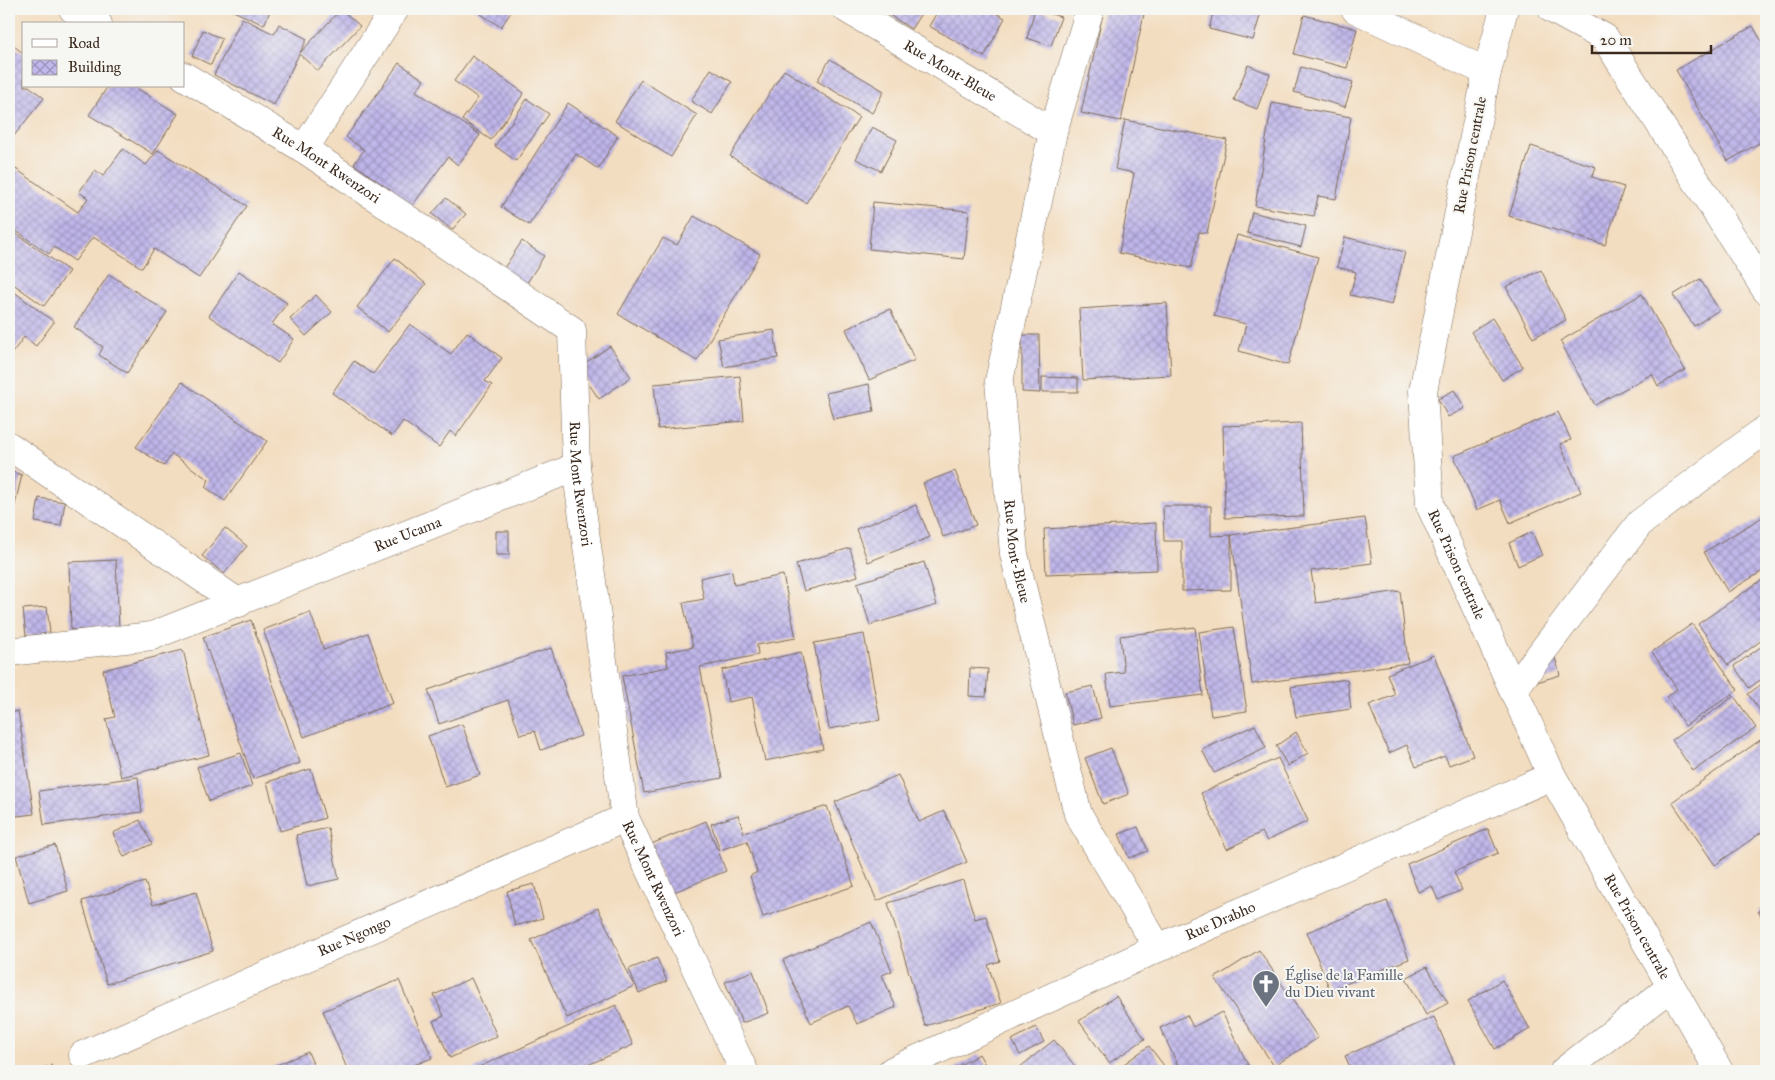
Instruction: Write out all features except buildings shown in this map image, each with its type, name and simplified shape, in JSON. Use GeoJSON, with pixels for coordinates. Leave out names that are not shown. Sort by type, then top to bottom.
{"type":"FeatureCollection","features":[{"type":"Feature","properties":{"kind":"street"},"geometry":{"type":"LineString","coordinates":[[73,9],[95,22]]}},
{"type":"Feature","properties":{"kind":"street"},"geometry":{"type":"LineString","coordinates":[[304,149],[395,9]]}},
{"type":"Feature","properties":{"kind":"street","name":"Rue Mont-Bleue"},"geometry":{"type":"LineString","coordinates":[[847,9],[1054,132]]}},
{"type":"Feature","properties":{"kind":"street","name":"Rue Mont-Bleue"},"geometry":{"type":"LineString","coordinates":[[1090,9],[1054,132],[999,381],[1014,554],[1078,814],[1158,948]]}},
{"type":"Feature","properties":{"kind":"street"},"geometry":{"type":"LineString","coordinates":[[1355,9],[1487,72]]}},
{"type":"Feature","properties":{"kind":"street","name":"Rue Prison centrale"},"geometry":{"type":"LineString","coordinates":[[1504,9],[1487,72],[1423,391],[1430,505],[1552,776],[1719,1071]]}},
{"type":"Feature","properties":{"kind":"street"},"geometry":{"type":"LineString","coordinates":[[1552,9],[1605,38],[1766,290]]}},
{"type":"Feature","properties":{"kind":"street","name":"Rue Mont Rwenzori"},"geometry":{"type":"LineString","coordinates":[[185,77],[304,149],[572,330],[576,467],[625,818],[744,1071]]}},
{"type":"Feature","properties":{"kind":"street"},"geometry":{"type":"LineString","coordinates":[[1513,690],[1640,523],[1766,429]]}},
{"type":"Feature","properties":{"kind":"street"},"geometry":{"type":"LineString","coordinates":[[9,446],[239,603]]}},
{"type":"Feature","properties":{"kind":"street","name":"Rue Ucama"},"geometry":{"type":"LineString","coordinates":[[9,652],[152,636],[239,603],[576,467]]}},
{"type":"Feature","properties":{"kind":"street","name":"Rue Drabho"},"geometry":{"type":"LineString","coordinates":[[892,1071],[1158,948],[1552,776]]}},
{"type":"Feature","properties":{"kind":"street","name":"Rue Ngongo"},"geometry":{"type":"LineString","coordinates":[[83,1055],[625,818]]}},
{"type":"Feature","properties":{"kind":"street"},"geometry":{"type":"LineString","coordinates":[[1564,1071],[1671,987]]}},
{"type":"Feature","properties":{"kind":"place","name":"Église de la Famille du Dieu vivant"},"geometry":{"type":"Point","coordinates":[1266,1008]}}]}
